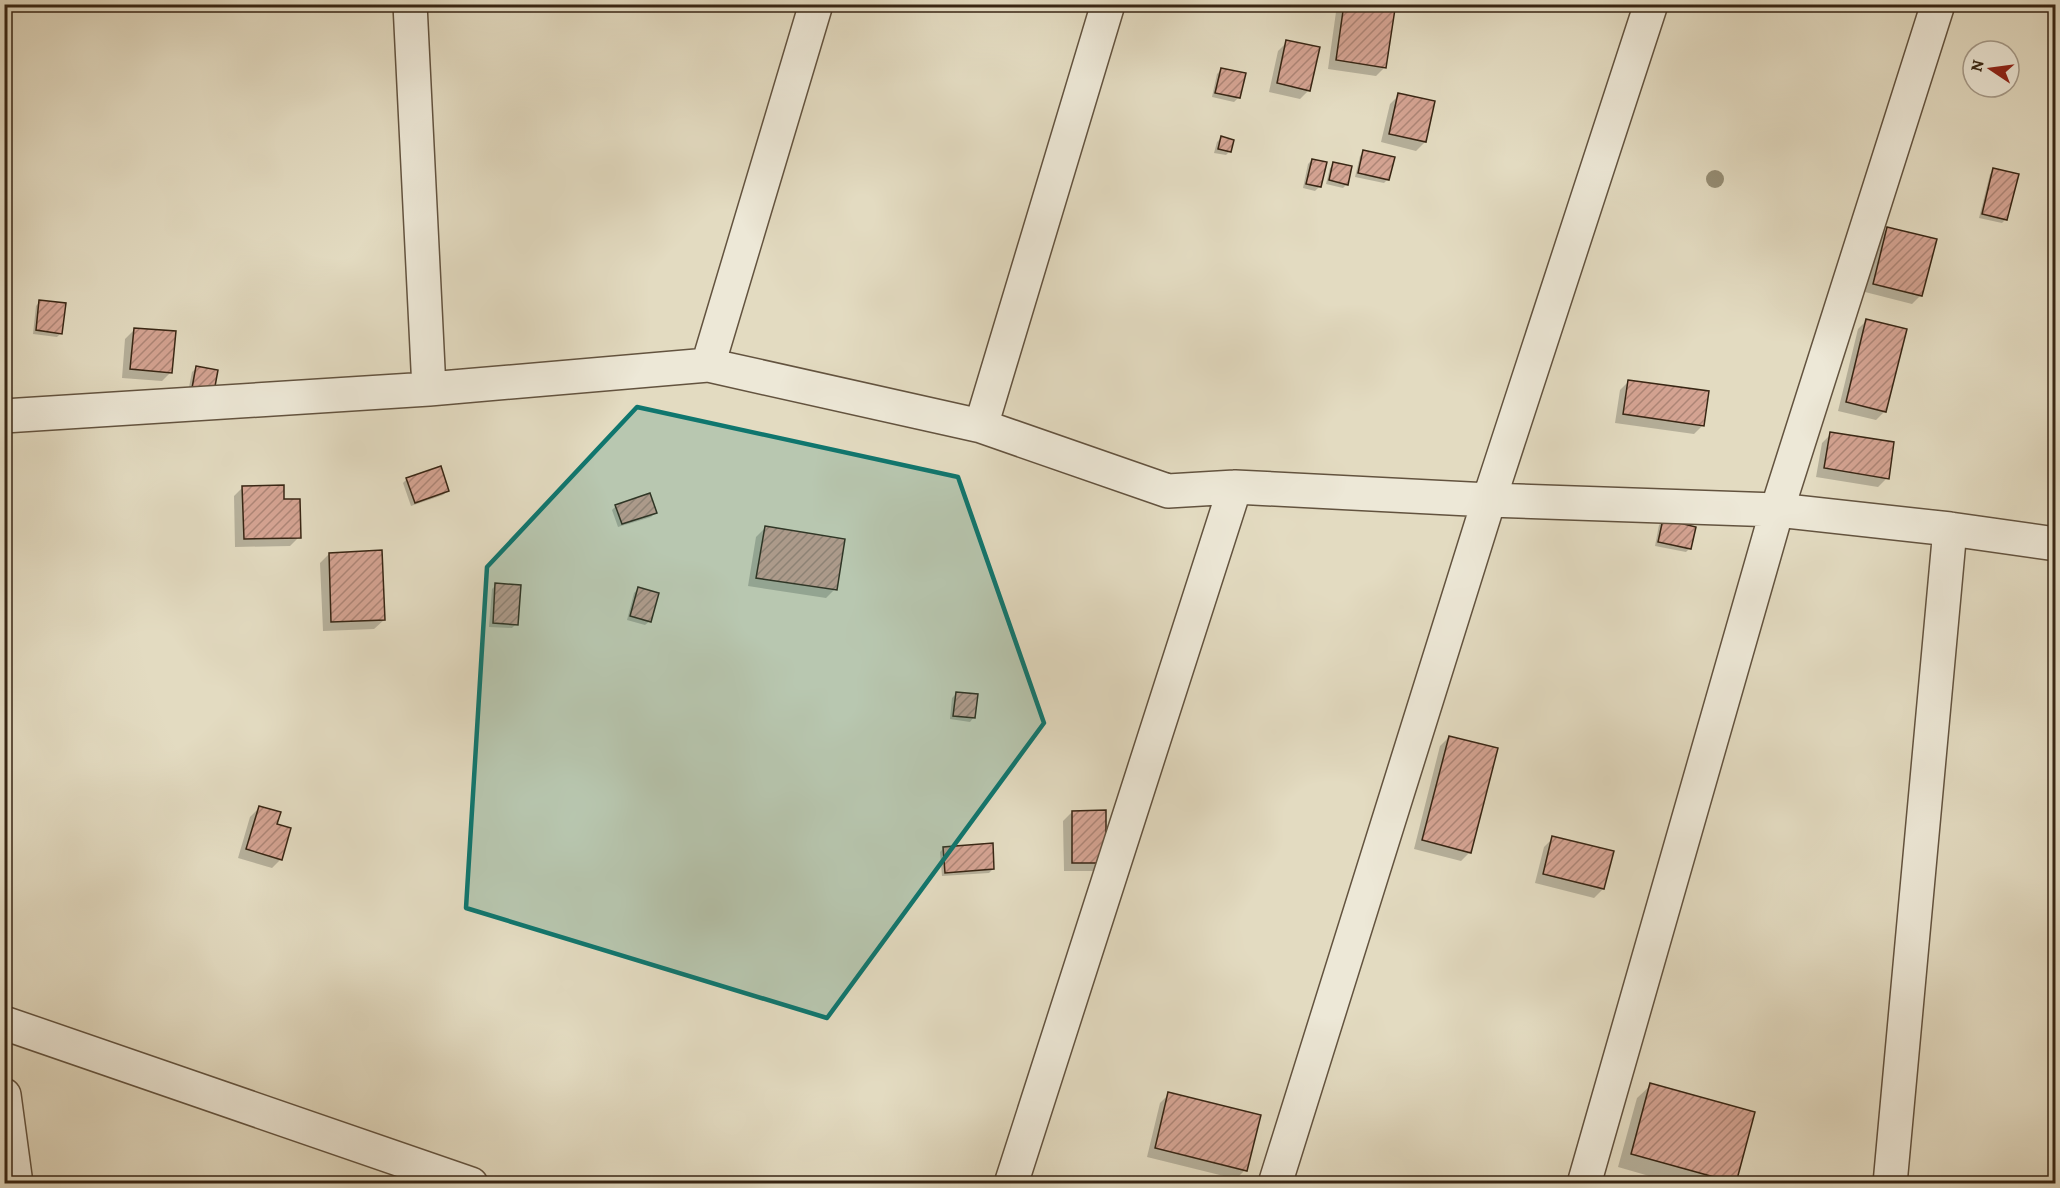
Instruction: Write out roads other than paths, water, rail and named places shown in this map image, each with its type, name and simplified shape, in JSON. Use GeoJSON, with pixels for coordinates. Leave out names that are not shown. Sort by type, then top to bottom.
{"type":"FeatureCollection","features":[{"type":"Feature","properties":{"kind":"street"},"geometry":{"type":"LineString","coordinates":[[411,4],[429,388]]}},
{"type":"Feature","properties":{"kind":"street"},"geometry":{"type":"LineString","coordinates":[[708,365],[816,4]]}},
{"type":"Feature","properties":{"kind":"street"},"geometry":{"type":"LineString","coordinates":[[981,426],[1108,4]]}},
{"type":"Feature","properties":{"kind":"street"},"geometry":{"type":"LineString","coordinates":[[1275,1184],[1489,500],[1652,4]]}},
{"type":"Feature","properties":{"kind":"street"},"geometry":{"type":"LineString","coordinates":[[1584,1184],[1777,510],[1938,4]]}},
{"type":"Feature","properties":{"kind":"street"},"geometry":{"type":"LineString","coordinates":[[4,416],[429,388],[708,365],[981,426],[1168,491],[1235,487],[1489,500],[1777,510],[1950,529],[2055,544]]}},
{"type":"Feature","properties":{"kind":"street"},"geometry":{"type":"LineString","coordinates":[[1011,1184],[1235,487]]}},
{"type":"Feature","properties":{"kind":"street"},"geometry":{"type":"LineString","coordinates":[[1890,1184],[1950,529]]}},
{"type":"Feature","properties":{"kind":"street"},"geometry":{"type":"LineString","coordinates":[[4,1023],[471,1184]]}},
{"type":"Feature","properties":{"kind":"street"},"geometry":{"type":"LineString","coordinates":[[4,1095],[16,1184]]}}]}
